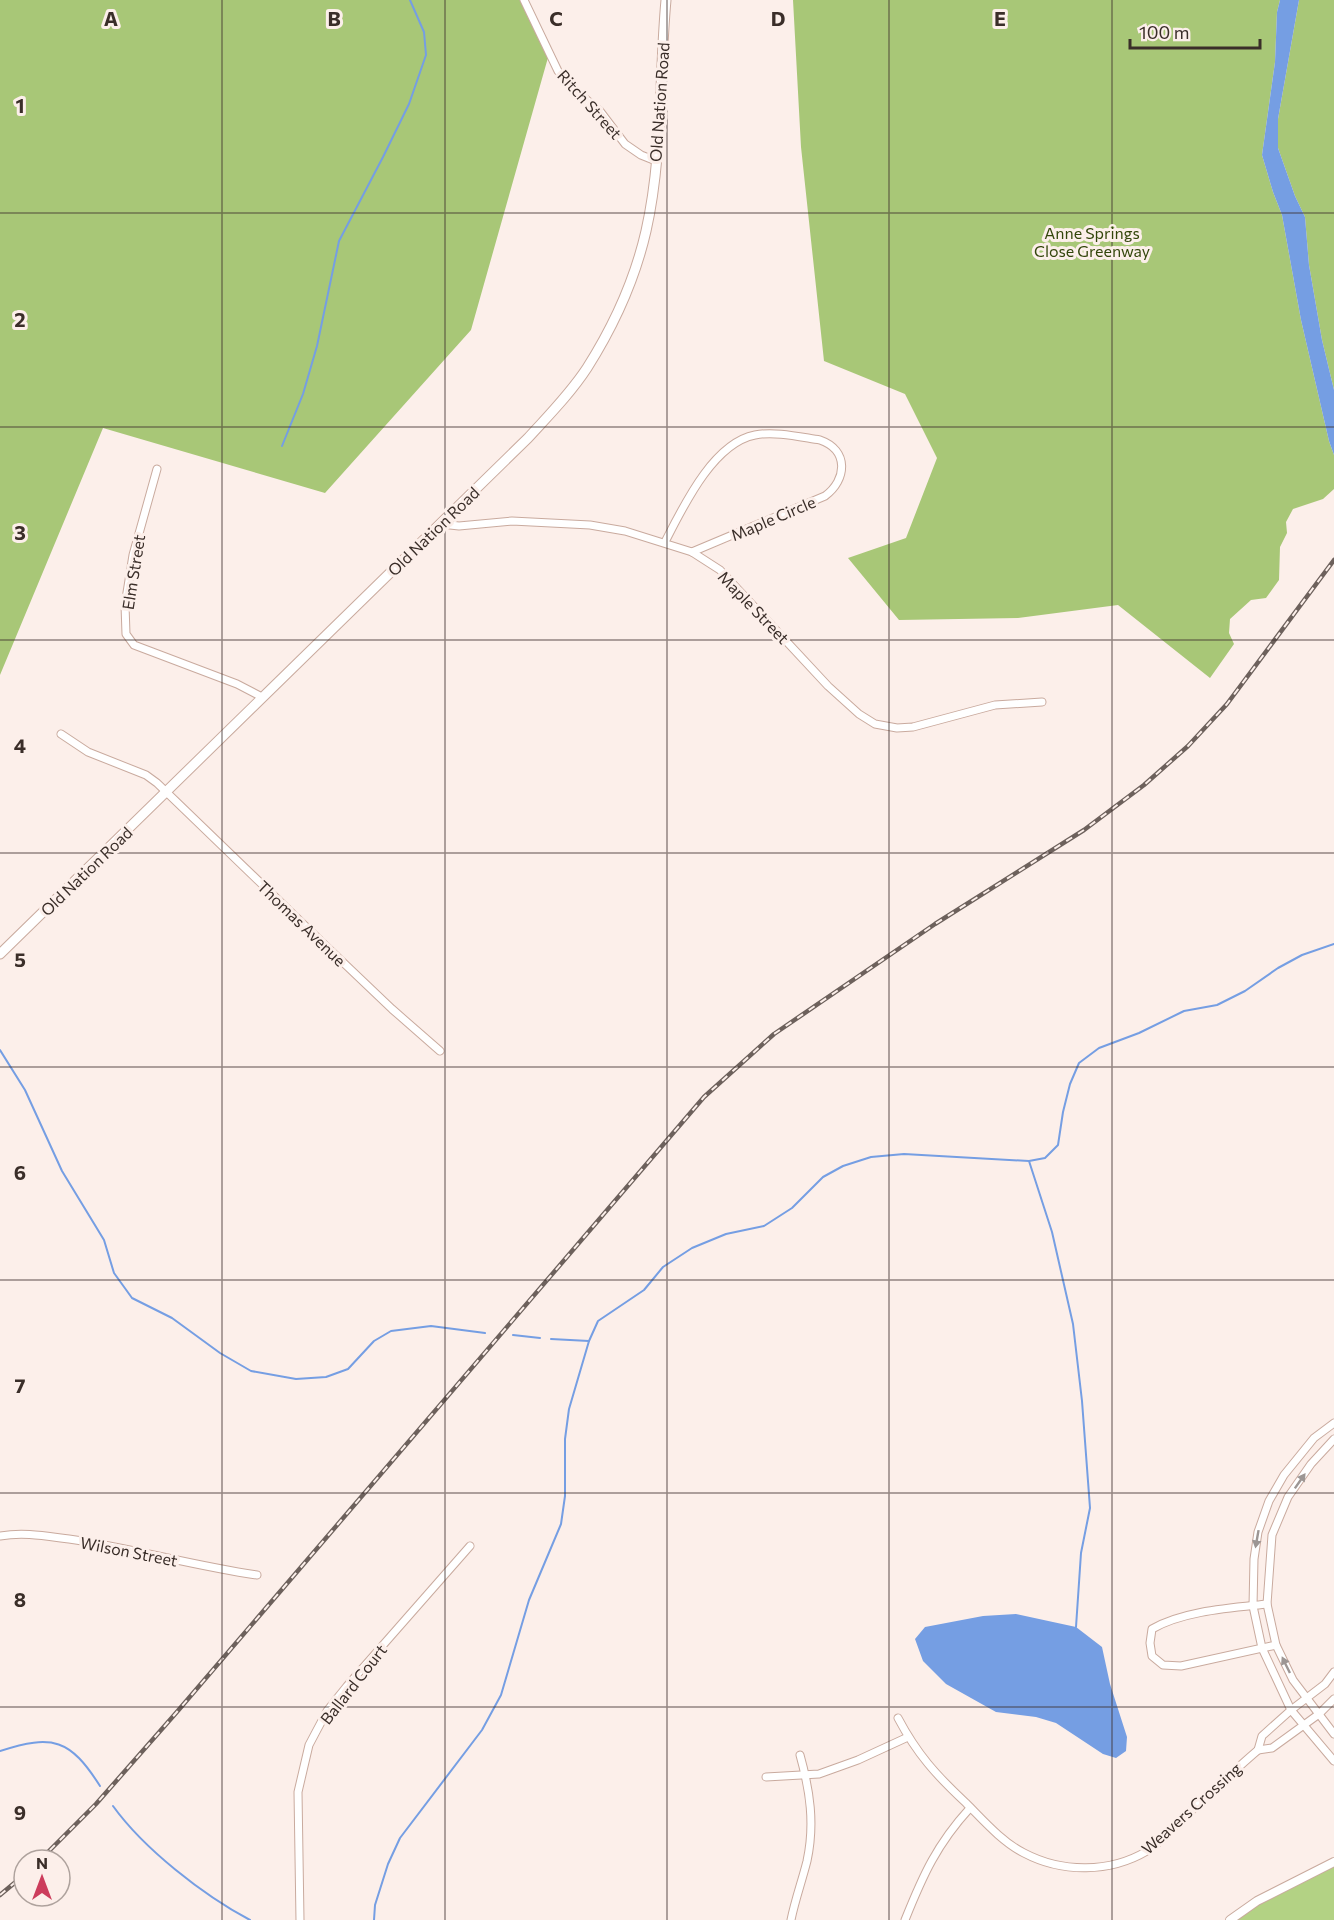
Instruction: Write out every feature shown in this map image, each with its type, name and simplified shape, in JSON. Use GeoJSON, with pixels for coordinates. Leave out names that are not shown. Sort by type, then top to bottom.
{"type":"FeatureCollection","features":[{"type":"Feature","properties":{"kind":"main road","name":"Old Nation Road"},"geometry":{"type":"LineString","coordinates":[[0,954],[441,525],[564,399],[585,371],[613,322],[636,266],[646,231],[656,160],[666,0]]}},
{"type":"Feature","properties":{"kind":"street","name":"Ritch Street"},"geometry":{"type":"LineString","coordinates":[[524,0],[558,71],[570,86],[600,111],[625,144],[641,155],[656,160]]}},
{"type":"Feature","properties":{"kind":"street","name":"Maple Circle"},"geometry":{"type":"LineString","coordinates":[[665,542],[686,502],[706,473],[736,443],[755,435],[768,435],[820,440],[834,447],[840,457],[841,474],[838,484],[825,496],[692,552]]}},
{"type":"Feature","properties":{"kind":"street","name":"Elm Street"},"geometry":{"type":"LineString","coordinates":[[157,468],[133,555],[125,605],[126,634],[134,645],[237,684],[262,697]]}},
{"type":"Feature","properties":{"kind":"street","name":"Maple Street"},"geometry":{"type":"LineString","coordinates":[[441,525],[459,526],[512,520],[590,525],[626,531],[692,552],[720,570],[828,686],[859,714],[874,724],[897,728],[913,727],[995,705],[1042,702]]}},
{"type":"Feature","properties":{"kind":"street","name":"Thomas Avenue"},"geometry":{"type":"LineString","coordinates":[[61,734],[88,752],[146,775],[352,971],[440,1051]]}},
{"type":"Feature","properties":{"kind":"street"},"geometry":{"type":"LineString","coordinates":[[1334,1423],[1314,1438],[1284,1475],[1275,1491],[1258,1532],[1254,1559],[1252,1606],[1262,1648],[1291,1710],[1334,1761]]}},
{"type":"Feature","properties":{"kind":"street"},"geometry":{"type":"LineString","coordinates":[[1334,1439],[1311,1464],[1288,1497],[1272,1535],[1266,1604],[1276,1645],[1293,1680],[1334,1734]]}},
{"type":"Feature","properties":{"kind":"street"},"geometry":{"type":"LineString","coordinates":[[1275,1491],[1288,1497]]}},
{"type":"Feature","properties":{"kind":"street","name":"Wilson Street"},"geometry":{"type":"LineString","coordinates":[[0,1536],[20,1533],[103,1544],[257,1575]]}},
{"type":"Feature","properties":{"kind":"street","name":"Ballard Court"},"geometry":{"type":"LineString","coordinates":[[300,1920],[298,1792],[309,1745],[327,1712],[347,1686],[470,1546]]}},
{"type":"Feature","properties":{"kind":"street"},"geometry":{"type":"LineString","coordinates":[[1266,1604],[1182,1617],[1161,1624],[1152,1629],[1150,1643],[1152,1656],[1163,1665],[1182,1666],[1276,1645]]}},
{"type":"Feature","properties":{"kind":"street","name":"Weavers Crossing"},"geometry":{"type":"LineString","coordinates":[[898,1718],[928,1766],[992,1829],[1023,1852],[1046,1862],[1072,1867],[1106,1866],[1123,1863],[1149,1851],[1258,1750],[1262,1736],[1325,1684],[1334,1672]]}},
{"type":"Feature","properties":{"kind":"street","name":"Weavers Crossing"},"geometry":{"type":"LineString","coordinates":[[1258,1750],[1272,1748],[1303,1726],[1334,1699]]}},
{"type":"Feature","properties":{"kind":"street"},"geometry":{"type":"LineString","coordinates":[[766,1777],[819,1774],[858,1760],[908,1737]]}},
{"type":"Feature","properties":{"kind":"street"},"geometry":{"type":"LineString","coordinates":[[791,1920],[812,1835],[812,1810],[800,1755]]}},
{"type":"Feature","properties":{"kind":"street"},"geometry":{"type":"LineString","coordinates":[[906,1920],[930,1861],[942,1841],[970,1808]]}},
{"type":"Feature","properties":{"kind":"street"},"geometry":{"type":"LineString","coordinates":[[1230,1920],[1257,1901],[1334,1862]]}},
{"type":"Feature","properties":{"kind":"green space"},"geometry":{"type":"Polygon","coordinates":[[[0,0],[524,0],[549,54],[471,330],[325,493],[103,428],[0,675],[0,0]]]}},
{"type":"Feature","properties":{"kind":"green space","name":"Anne Springs Close Greenway"},"geometry":{"type":"Polygon","coordinates":[[[793,0],[1280,0],[1277,12],[1275,62],[1262,155],[1282,215],[1301,320],[1334,455],[1334,489],[1323,499],[1293,509],[1286,522],[1287,533],[1280,547],[1279,580],[1266,598],[1251,600],[1230,619],[1229,633],[1234,644],[1210,678],[1118,605],[1018,618],[899,620],[848,558],[906,538],[937,458],[905,394],[824,361],[801,147],[793,0]]]}},
{"type":"Feature","properties":{"kind":"green space"},"geometry":{"type":"Polygon","coordinates":[[[1299,0],[1334,0],[1334,390],[1322,340],[1309,265],[1305,217],[1278,148],[1278,119],[1299,0]]]}},
{"type":"Feature","properties":{"kind":"green space"},"geometry":{"type":"Polygon","coordinates":[[[1334,1862],[1334,1920],[1230,1920],[1334,1862]]]}},
{"type":"Feature","properties":{"kind":"water"},"geometry":{"type":"Polygon","coordinates":[[[1280,0],[1299,0],[1278,119],[1278,148],[1305,217],[1309,265],[1322,340],[1334,390],[1334,455],[1301,320],[1282,215],[1262,155],[1275,62],[1277,12],[1280,0]]]}},
{"type":"Feature","properties":{"kind":"water"},"geometry":{"type":"Polygon","coordinates":[[[1016,1614],[1076,1627],[1102,1647],[1110,1684],[1127,1737],[1126,1751],[1116,1758],[1103,1754],[1056,1723],[1036,1717],[996,1712],[946,1684],[923,1661],[915,1639],[925,1627],[983,1616],[1016,1614]]]}},
{"type":"Feature","properties":{"kind":"waterway"},"geometry":{"type":"LineString","coordinates":[[282,446],[303,394],[317,346],[339,241],[409,104],[426,55],[424,32],[410,0]]}},
{"type":"Feature","properties":{"kind":"waterway"},"geometry":{"type":"LineString","coordinates":[[374,1920],[375,1905],[388,1864],[400,1838],[482,1730],[501,1695],[529,1600],[561,1524],[565,1496],[565,1439],[569,1409],[589,1341],[598,1321],[644,1290],[663,1267],[692,1248],[726,1234],[764,1226],[792,1208],[823,1177],[843,1166],[871,1157],[904,1154],[1029,1161],[1045,1158],[1058,1145],[1070,1084],[1079,1063],[1099,1048],[1139,1033],[1184,1011],[1217,1005],[1245,991],[1278,968],[1302,955],[1334,944]]}},
{"type":"Feature","properties":{"kind":"waterway"},"geometry":{"type":"LineString","coordinates":[[0,1050],[25,1090],[62,1171],[104,1240],[114,1273],[132,1298],[172,1318],[220,1353],[251,1371],[296,1379],[326,1377],[348,1369],[374,1341],[391,1331],[431,1326],[485,1333]]}},
{"type":"Feature","properties":{"kind":"waterway"},"geometry":{"type":"LineString","coordinates":[[1029,1161],[1052,1232],[1073,1324],[1082,1401],[1090,1508],[1081,1553],[1076,1627]]}},
{"type":"Feature","properties":{"kind":"waterway"},"geometry":{"type":"LineString","coordinates":[[513,1335],[540,1338]]}},
{"type":"Feature","properties":{"kind":"waterway"},"geometry":{"type":"LineString","coordinates":[[551,1339],[589,1341]]}},
{"type":"Feature","properties":{"kind":"waterway"},"geometry":{"type":"LineString","coordinates":[[0,1751],[34,1743],[59,1744],[79,1758],[100,1786]]}},
{"type":"Feature","properties":{"kind":"waterway"},"geometry":{"type":"LineString","coordinates":[[113,1806],[141,1838],[175,1870],[213,1898],[250,1920]]}},
{"type":"Feature","properties":{"kind":"railway"},"geometry":{"type":"LineString","coordinates":[[52,1848],[96,1804],[176,1713],[704,1097],[774,1034],[935,924],[1084,830],[1144,785],[1188,746],[1227,704],[1334,560]]}},
{"type":"Feature","properties":{"kind":"railway"},"geometry":{"type":"LineString","coordinates":[[0,1895],[12,1885]]}}]}
